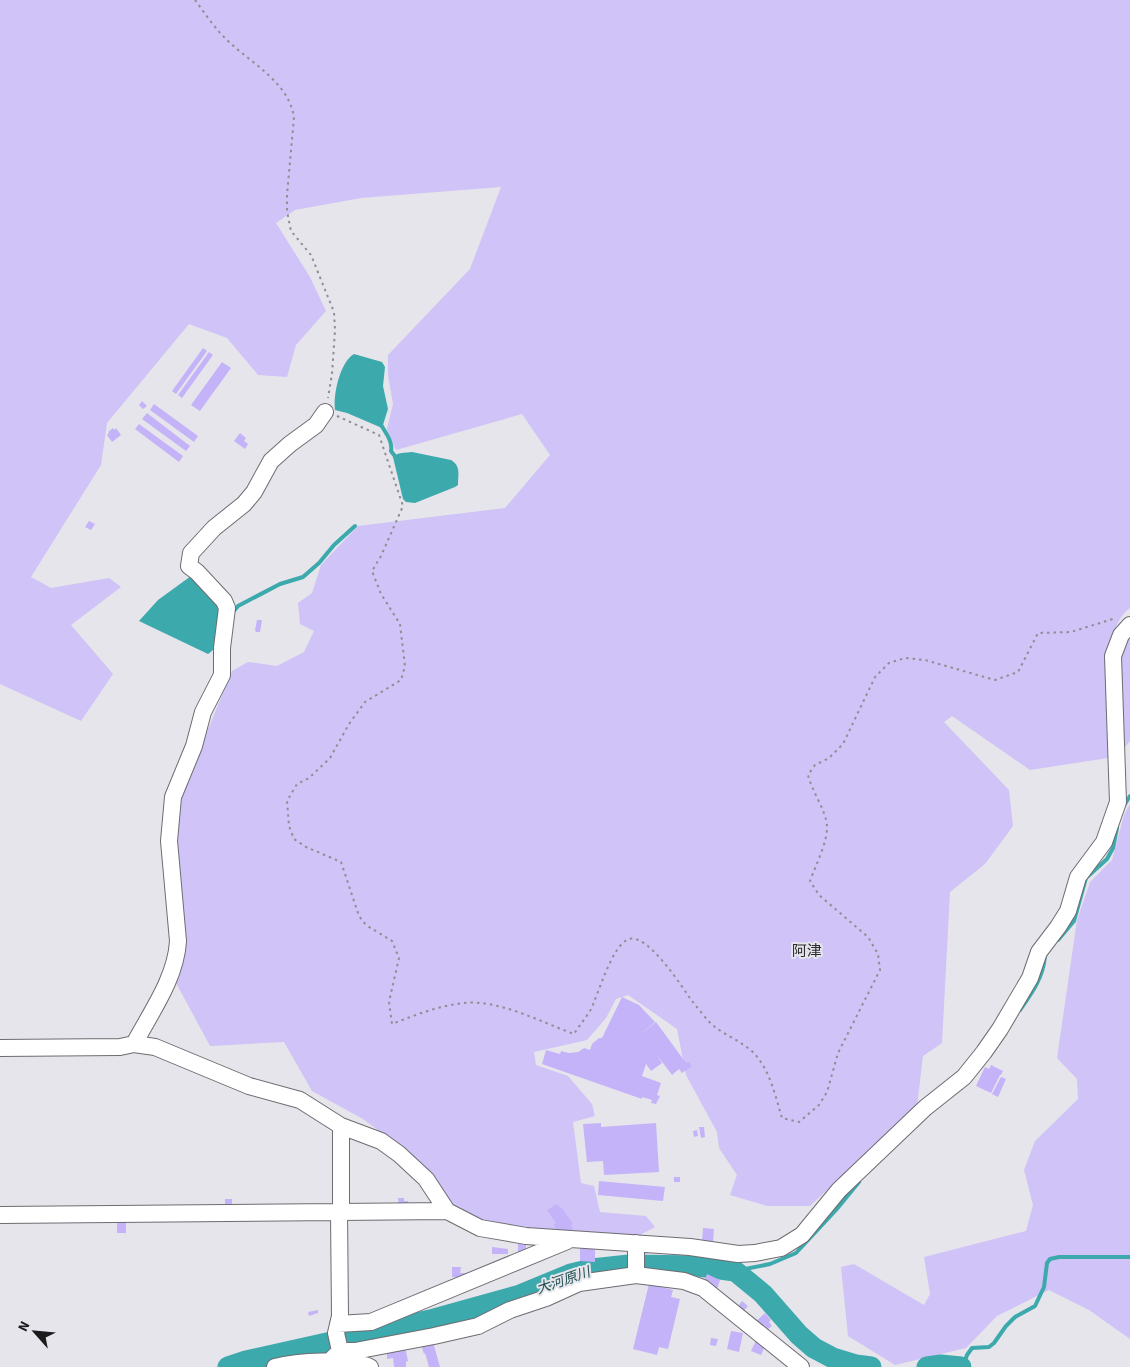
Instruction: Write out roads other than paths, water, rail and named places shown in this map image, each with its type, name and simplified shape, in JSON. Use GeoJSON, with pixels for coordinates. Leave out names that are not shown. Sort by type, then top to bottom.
{"type":"FeatureCollection","features":[{"type":"Feature","properties":{"kind":"street"},"geometry":{"type":"LineString","coordinates":[[134,1044],[164,988],[177,956],[178,940],[169,841],[173,797],[194,746],[203,712],[222,675],[222,648],[227,608],[224,601],[189,566],[191,554],[214,528],[244,504],[254,492],[272,461],[290,444],[329,414]]}},
{"type":"Feature","properties":{"kind":"street"},"geometry":{"type":"LineString","coordinates":[[274,1367],[334,1357],[478,1326],[510,1310],[546,1298],[636,1261],[690,1246],[738,1254],[768,1252],[792,1242],[802,1235],[839,1190],[925,1108],[964,1077],[984,1052],[1030,978],[1042,947],[1068,911],[1078,877],[1104,842],[1118,802],[1113,656],[1121,635],[1123,622]]}},
{"type":"Feature","properties":{"kind":"street"},"geometry":{"type":"LineString","coordinates":[[0,1048],[120,1047],[134,1044],[154,1047],[248,1086],[300,1100],[341,1126],[381,1141],[399,1154],[426,1179],[447,1211]]}},
{"type":"Feature","properties":{"kind":"street"},"geometry":{"type":"LineString","coordinates":[[334,1357],[340,1316],[339,1212],[341,1126]]}},
{"type":"Feature","properties":{"kind":"street"},"geometry":{"type":"LineString","coordinates":[[0,1216],[447,1211],[480,1228],[526,1236],[572,1239],[636,1261],[703,1288],[801,1367]]}},
{"type":"Feature","properties":{"kind":"street"},"geometry":{"type":"LineString","coordinates":[[337,1329],[372,1322],[572,1239]]}},
{"type":"Feature","properties":{"kind":"street"},"geometry":{"type":"LineString","coordinates":[[334,1357],[370,1367]]}},
{"type":"Feature","properties":{"kind":"water"},"geometry":{"type":"Polygon","coordinates":[[[354,354],[382,362],[385,367],[383,386],[388,409],[382,428],[335,410],[338,379],[345,364],[354,354]]]}},
{"type":"Feature","properties":{"kind":"water"},"geometry":{"type":"Polygon","coordinates":[[[412,452],[454,462],[458,468],[458,485],[415,503],[406,502],[403,499],[393,457],[399,453],[412,452]]]}},
{"type":"Feature","properties":{"kind":"water"},"geometry":{"type":"Polygon","coordinates":[[[191,576],[220,604],[218,639],[213,650],[208,654],[139,621],[158,600],[191,576]]]}},
{"type":"Feature","properties":{"kind":"waterway"},"geometry":{"type":"LineString","coordinates":[[380,423],[390,440],[391,451],[397,459]]}},
{"type":"Feature","properties":{"kind":"waterway"},"geometry":{"type":"LineString","coordinates":[[233,612],[238,606],[280,584],[303,577],[355,526]]}},
{"type":"Feature","properties":{"kind":"waterway"},"geometry":{"type":"LineString","coordinates":[[1123,807],[1130,796]]}},
{"type":"Feature","properties":{"kind":"waterway"},"geometry":{"type":"LineString","coordinates":[[1058,940],[1074,921],[1086,878],[1107,859],[1113,848],[1117,828]]}},
{"type":"Feature","properties":{"kind":"waterway"},"geometry":{"type":"LineString","coordinates":[[1020,1010],[1033,991],[1042,971],[1045,956]]}},
{"type":"Feature","properties":{"kind":"waterway"},"geometry":{"type":"LineString","coordinates":[[735,1271],[770,1264],[796,1253],[859,1182]]}},
{"type":"Feature","properties":{"kind":"waterway"},"geometry":{"type":"LineString","coordinates":[[963,1367],[967,1355],[972,1348],[989,1347],[1015,1317],[1035,1306],[1044,1287],[1047,1263],[1050,1259],[1059,1257],[1130,1257]]}},
{"type":"Feature","properties":{"kind":"waterway","name":"大河原川"},"geometry":{"type":"LineString","coordinates":[[228,1367],[246,1361],[430,1320],[520,1295],[571,1274],[592,1269],[629,1265],[698,1266],[735,1271],[763,1294],[799,1335],[814,1348],[833,1358],[856,1365],[871,1367]]}},
{"type":"Feature","properties":{"kind":"waterway","name":"大河原川"},"geometry":{"type":"LineString","coordinates":[[927,1367],[941,1365],[961,1367]]}},
{"type":"Feature","properties":{"kind":"district","name":"阿津"},"geometry":{"type":"Point","coordinates":[807,951]}}]}
